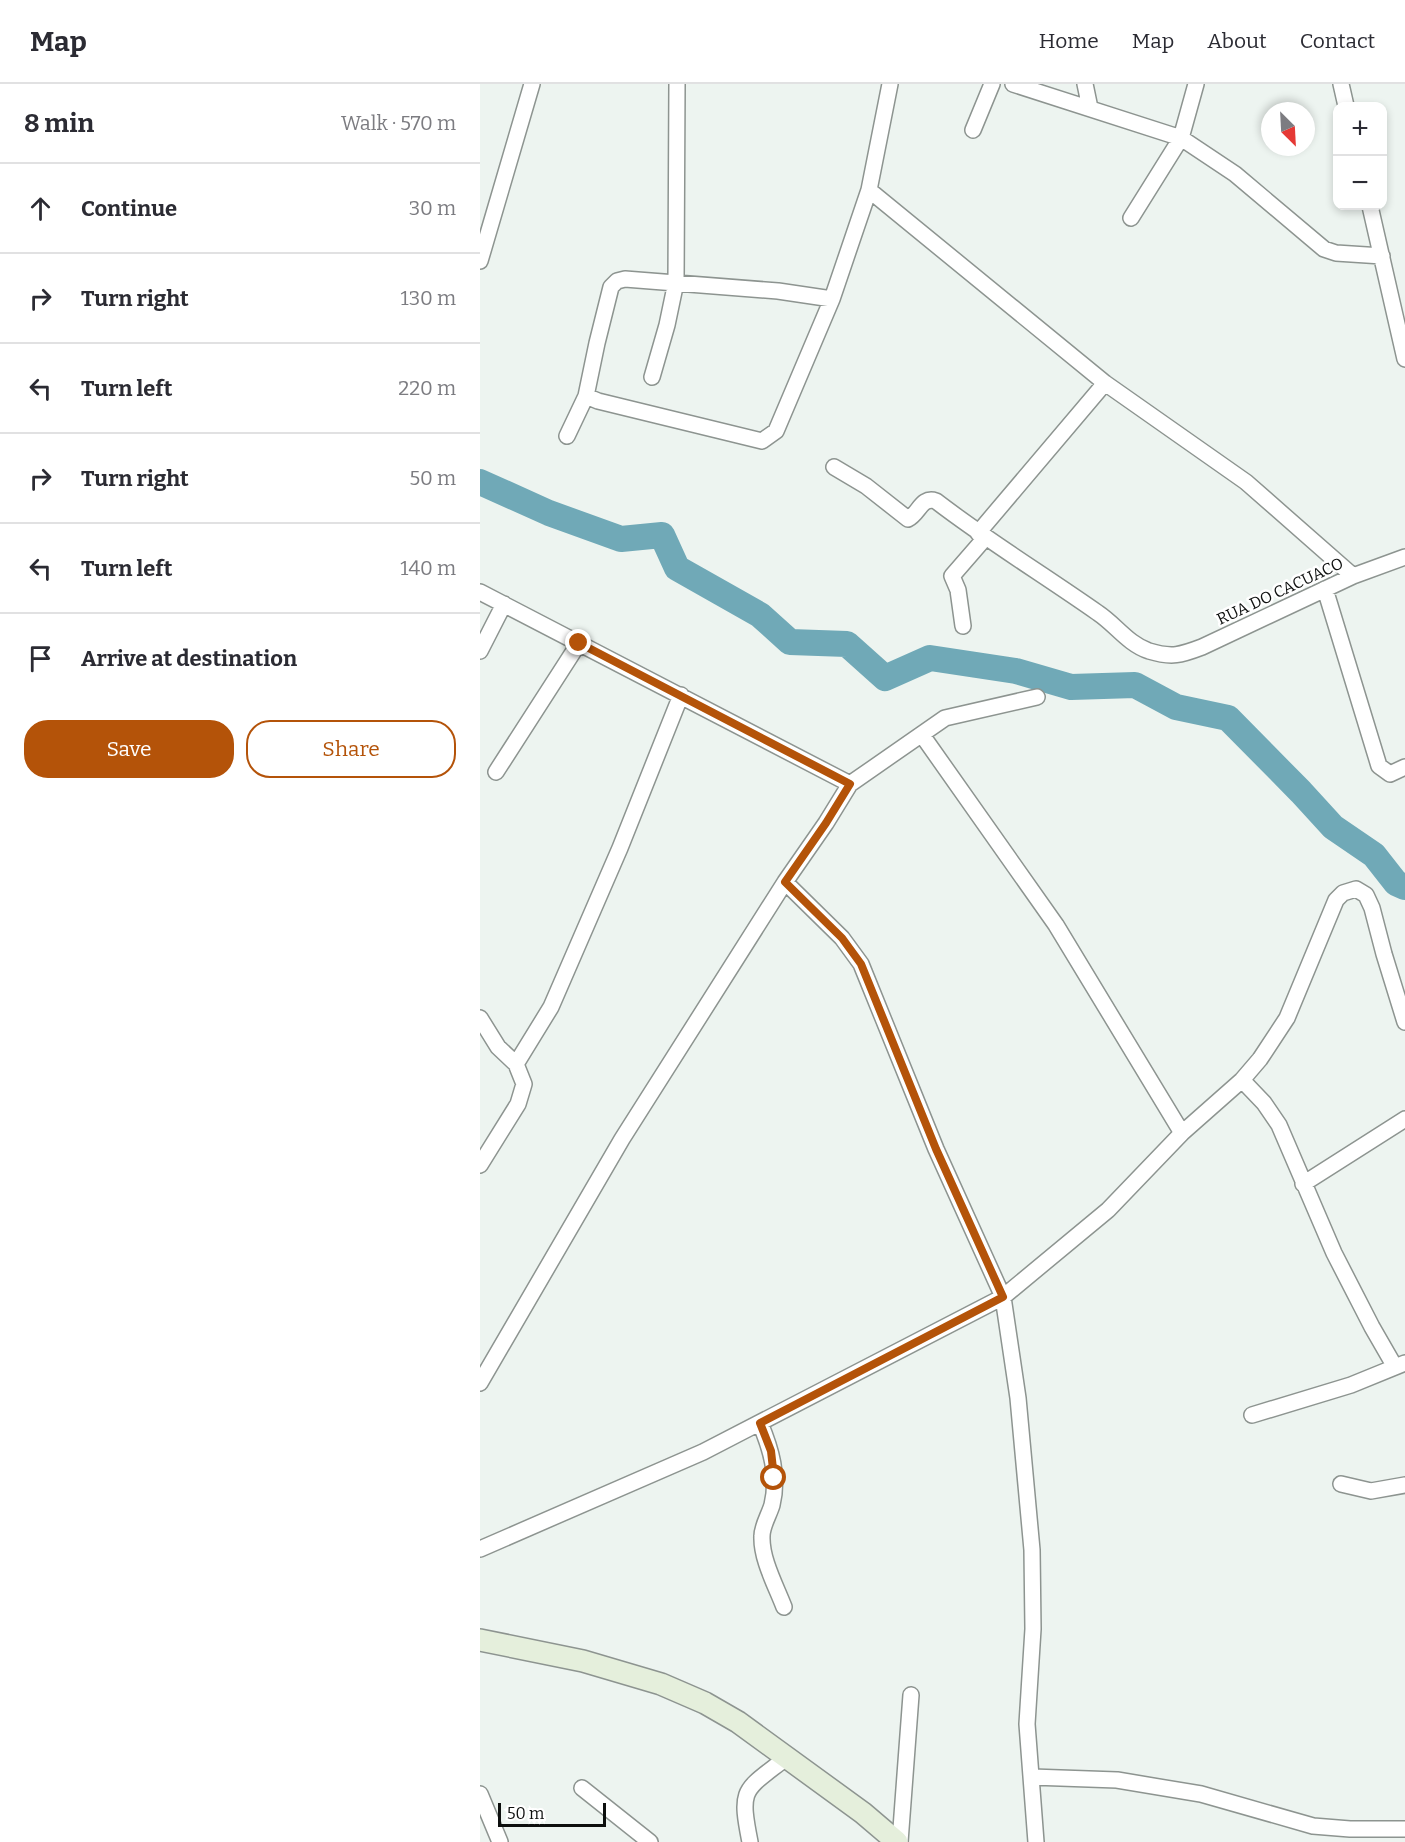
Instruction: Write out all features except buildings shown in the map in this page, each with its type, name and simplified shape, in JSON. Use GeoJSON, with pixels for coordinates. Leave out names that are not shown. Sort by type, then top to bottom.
{"type":"FeatureCollection","features":[{"type":"Feature","properties":{"kind":"street"},"geometry":{"type":"LineString","coordinates":[[480,261],[532,84]]}},
{"type":"Feature","properties":{"kind":"street"},"geometry":{"type":"LineString","coordinates":[[652,377],[668,325],[676,282],[677,84]]}},
{"type":"Feature","properties":{"kind":"street"},"geometry":{"type":"LineString","coordinates":[[586,396],[598,401],[762,441],[776,431],[832,299],[869,190],[890,84]]}},
{"type":"Feature","properties":{"kind":"street"},"geometry":{"type":"LineString","coordinates":[[973,130],[992,84]]}},
{"type":"Feature","properties":{"kind":"street"},"geometry":{"type":"LineString","coordinates":[[1013,84],[1180,138],[1235,174],[1324,249],[1336,253],[1382,256]]}},
{"type":"Feature","properties":{"kind":"street"},"geometry":{"type":"LineString","coordinates":[[1085,84],[1090,108]]}},
{"type":"Feature","properties":{"kind":"street"},"geometry":{"type":"LineString","coordinates":[[1131,218],[1180,138],[1196,84]]}},
{"type":"Feature","properties":{"kind":"street"},"geometry":{"type":"LineString","coordinates":[[1341,84],[1345,102]]}},
{"type":"Feature","properties":{"kind":"street"},"geometry":{"type":"LineString","coordinates":[[869,190],[1105,383],[1246,482],[1353,576]]}},
{"type":"Feature","properties":{"kind":"street"},"geometry":{"type":"LineString","coordinates":[[1371,210],[1405,359]]}},
{"type":"Feature","properties":{"kind":"street"},"geometry":{"type":"LineString","coordinates":[[567,435],[586,396],[611,287],[617,281],[625,279],[676,282],[778,291],[832,299]]}},
{"type":"Feature","properties":{"kind":"street"},"geometry":{"type":"LineString","coordinates":[[963,626],[958,591],[952,576],[954,572],[981,535],[1105,383]]}},
{"type":"Feature","properties":{"kind":"street"},"geometry":{"type":"LineString","coordinates":[[834,467],[866,486],[908,519],[913,517],[930,499],[981,535]]}},
{"type":"Feature","properties":{"kind":"street","name":"RUA DO CACUACO"},"geometry":{"type":"LineString","coordinates":[[981,535],[1101,615],[1127,639],[1147,650],[1170,657],[1202,647],[1353,576],[1405,557]]}},
{"type":"Feature","properties":{"kind":"street"},"geometry":{"type":"LineString","coordinates":[[1326,589],[1379,766],[1390,774],[1405,767]]}},
{"type":"Feature","properties":{"kind":"street"},"geometry":{"type":"LineString","coordinates":[[480,592],[850,784]]}},
{"type":"Feature","properties":{"kind":"street"},"geometry":{"type":"LineString","coordinates":[[480,651],[504,604]]}},
{"type":"Feature","properties":{"kind":"street"},"geometry":{"type":"LineString","coordinates":[[496,772],[579,643]]}},
{"type":"Feature","properties":{"kind":"street"},"geometry":{"type":"LineString","coordinates":[[516,1065],[551,1008],[620,848],[681,695]]}},
{"type":"Feature","properties":{"kind":"street"},"geometry":{"type":"LineString","coordinates":[[480,1383],[622,1139],[850,784],[945,718],[1037,698]]}},
{"type":"Feature","properties":{"kind":"street"},"geometry":{"type":"LineString","coordinates":[[922,735],[1056,925],[1182,1133]]}},
{"type":"Feature","properties":{"kind":"street"},"geometry":{"type":"LineString","coordinates":[[785,882],[842,938],[861,964],[936,1149],[1003,1297],[1018,1398],[1032,1550],[1033,1629],[1027,1724],[1036,1842]]}},
{"type":"Feature","properties":{"kind":"street"},"geometry":{"type":"LineString","coordinates":[[480,1549],[703,1452],[1003,1297],[1108,1210],[1182,1133],[1242,1080],[1269,1047],[1287,1018],[1336,900],[1343,893],[1356,889],[1366,895],[1372,908],[1405,1022]]}},
{"type":"Feature","properties":{"kind":"street"},"geometry":{"type":"LineString","coordinates":[[480,1018],[498,1047],[516,1065],[524,1084],[518,1104],[480,1165]]}},
{"type":"Feature","properties":{"kind":"street"},"geometry":{"type":"LineString","coordinates":[[1242,1080],[1273,1114],[1303,1184],[1372,1327],[1400,1365],[1351,1385],[1252,1415]]}},
{"type":"Feature","properties":{"kind":"street"},"geometry":{"type":"LineString","coordinates":[[1303,1184],[1405,1119]]}},
{"type":"Feature","properties":{"kind":"street"},"geometry":{"type":"LineString","coordinates":[[760,1423],[771,1451],[774,1478],[772,1502],[762,1533],[762,1547],[784,1607]]}},
{"type":"Feature","properties":{"kind":"street"},"geometry":{"type":"LineString","coordinates":[[1341,1484],[1371,1491],[1405,1485]]}},
{"type":"Feature","properties":{"kind":"street"},"geometry":{"type":"LineString","coordinates":[[480,1640],[583,1662],[662,1684],[705,1703],[738,1722],[863,1813],[898,1842]]}},
{"type":"Feature","properties":{"kind":"street"},"geometry":{"type":"LineString","coordinates":[[898,1842],[911,1695]]}},
{"type":"Feature","properties":{"kind":"street"},"geometry":{"type":"LineString","coordinates":[[750,1842],[744,1806],[746,1792],[754,1782],[786,1758]]}},
{"type":"Feature","properties":{"kind":"street"},"geometry":{"type":"LineString","coordinates":[[1032,1777],[1109,1780],[1151,1785],[1216,1797],[1313,1826],[1350,1829],[1405,1828]]}},
{"type":"Feature","properties":{"kind":"street"},"geometry":{"type":"LineString","coordinates":[[582,1788],[650,1842]]}},
{"type":"Feature","properties":{"kind":"street"},"geometry":{"type":"LineString","coordinates":[[480,1794],[500,1842]]}},
{"type":"Feature","properties":{"kind":"waterway"},"geometry":{"type":"LineString","coordinates":[[480,482],[549,513],[621,539],[662,535],[677,568],[760,615],[790,642],[847,644],[885,678],[930,658],[1016,671],[1071,687],[1135,685],[1176,707],[1228,718],[1333,827],[1374,855],[1396,883],[1405,887]]}},
{"type":"Feature","properties":{"kind":"route"},"geometry":{"type":"LineString","coordinates":[[579,643],[850,784],[785,882],[842,938],[861,964],[936,1149],[1003,1297],[760,1423],[771,1451],[774,1478]]}}]}
